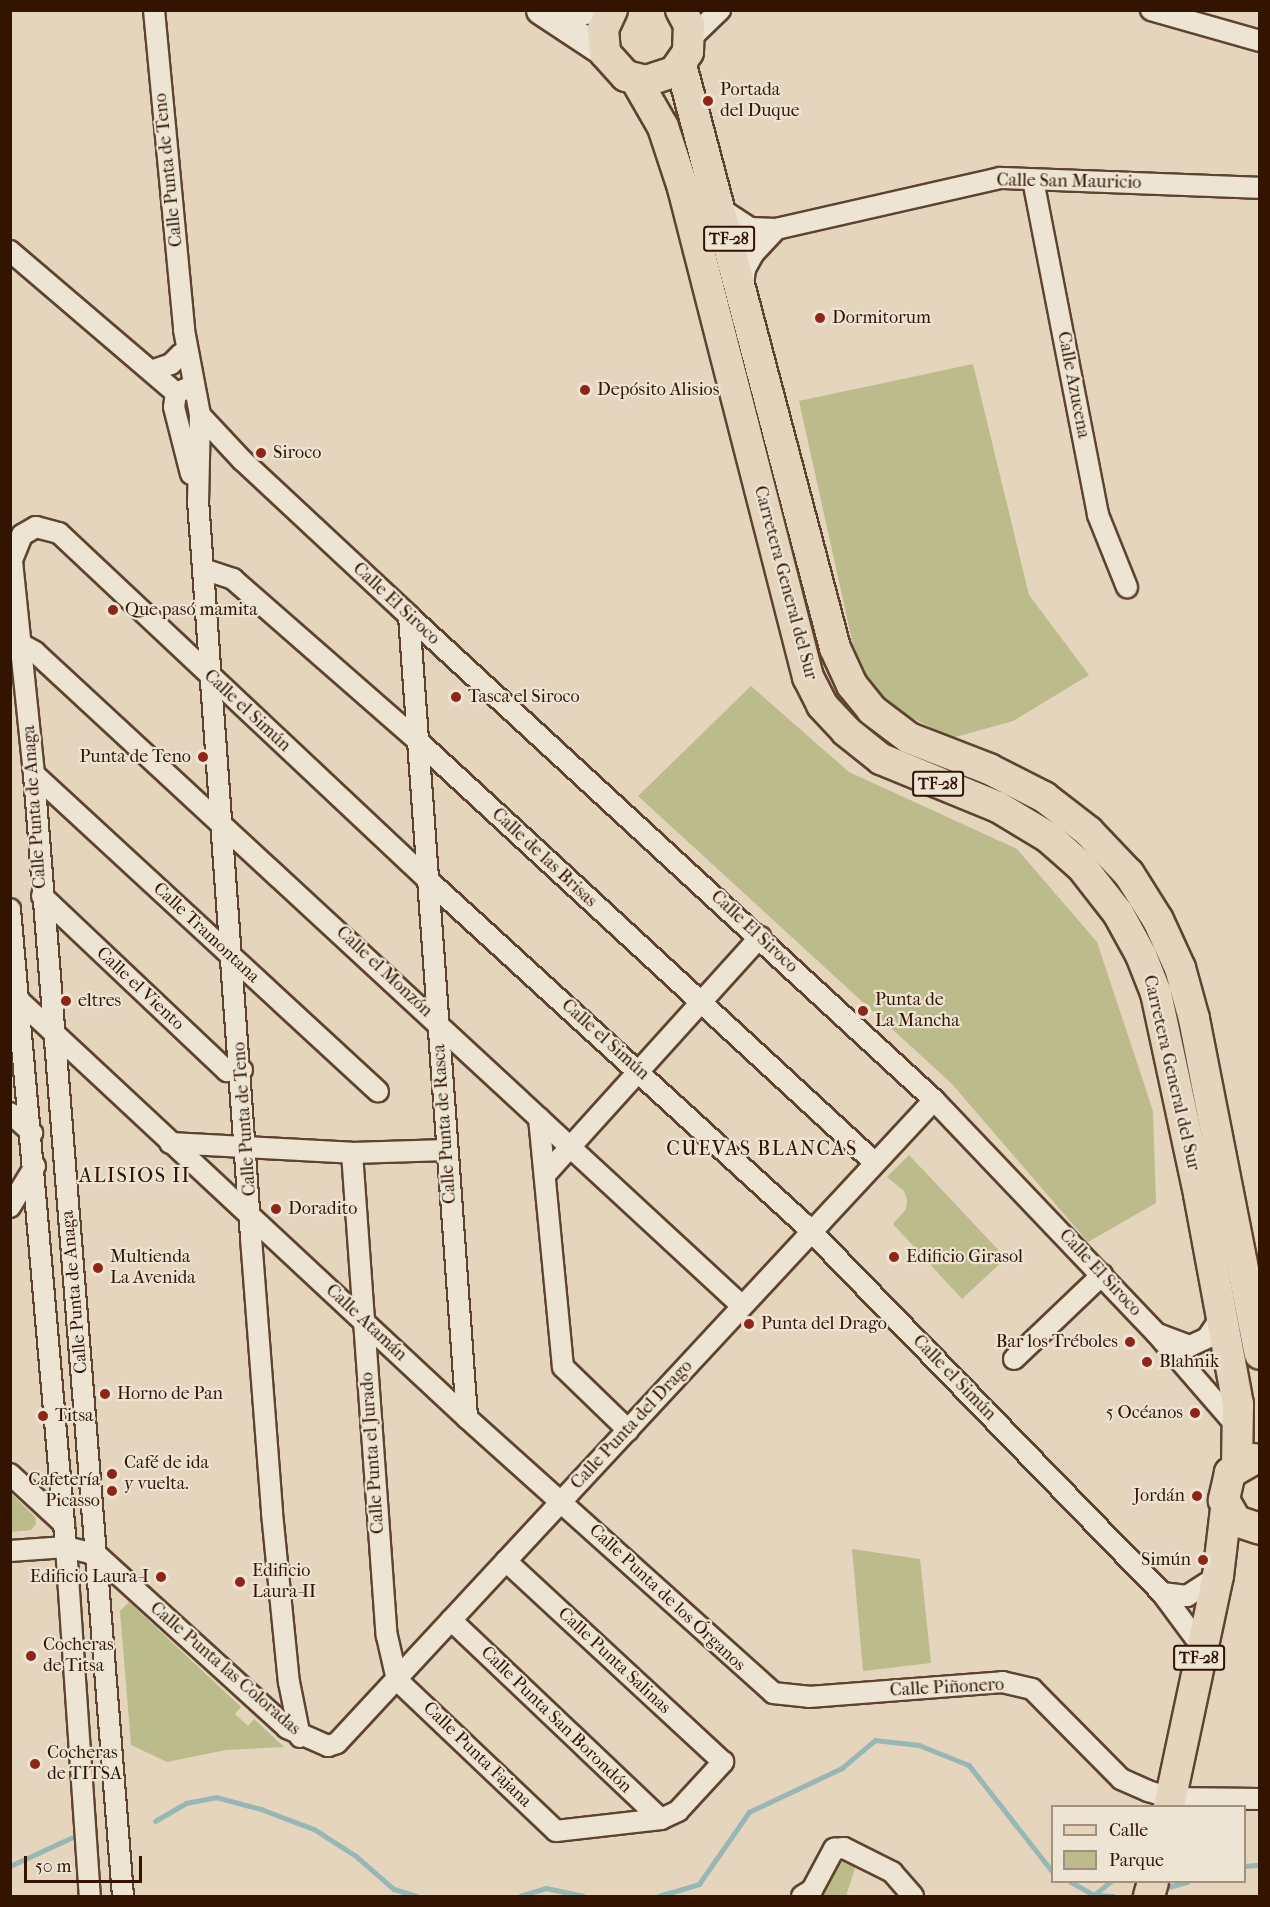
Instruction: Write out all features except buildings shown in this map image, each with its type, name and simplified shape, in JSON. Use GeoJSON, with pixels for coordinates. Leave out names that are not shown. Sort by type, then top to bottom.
{"type":"FeatureCollection","features":[{"type":"Feature","properties":{"kind":"main road"},"geometry":{"type":"LineString","coordinates":[[540,10],[605,53]]}},
{"type":"Feature","properties":{"kind":"main road"},"geometry":{"type":"LineString","coordinates":[[578,10],[585,10]]}},
{"type":"Feature","properties":{"kind":"main road"},"geometry":{"type":"LineString","coordinates":[[605,53],[603,29],[612,10]]}},
{"type":"Feature","properties":{"kind":"main road"},"geometry":{"type":"LineString","coordinates":[[636,80],[656,80],[686,27]]}},
{"type":"Feature","properties":{"kind":"main road","name":"Carretera General del Sur"},"geometry":{"type":"LineString","coordinates":[[686,27],[721,209],[835,648],[852,685],[872,710],[909,738],[989,769],[1053,804],[1088,831],[1129,874],[1158,920],[1180,968],[1194,1019],[1260,1354]]}},
{"type":"Feature","properties":{"kind":"main road","name":"TF-28"},"geometry":{"type":"LineString","coordinates":[[605,53],[616,69],[636,80]]}},
{"type":"Feature","properties":{"kind":"main road","name":"Carretera General del Sur"},"geometry":{"type":"LineString","coordinates":[[636,80],[663,127],[683,188],[808,677],[822,705],[846,731],[881,759],[998,807],[1048,837],[1082,867],[1119,913],[1156,993],[1199,1194],[1240,1430],[1248,1463]]}},
{"type":"Feature","properties":{"kind":"main road","name":"TF-28"},"geometry":{"type":"LineString","coordinates":[[1170,1802],[1218,1576],[1226,1509],[1223,1490],[1248,1463]]}},
{"type":"Feature","properties":{"kind":"main road"},"geometry":{"type":"LineString","coordinates":[[1226,1509],[1236,1521],[1259,1529]]}},
{"type":"Feature","properties":{"kind":"street","name":"Calle Punta de Teno"},"geometry":{"type":"LineString","coordinates":[[154,10],[184,330],[197,388],[200,415],[198,500],[242,1070],[250,1216],[289,1682],[300,1737]]}},
{"type":"Feature","properties":{"kind":"street"},"geometry":{"type":"LineString","coordinates":[[686,27],[720,10]]}},
{"type":"Feature","properties":{"kind":"street"},"geometry":{"type":"LineString","coordinates":[[1151,10],[1260,41]]}},
{"type":"Feature","properties":{"kind":"street","name":"Calle San Mauricio"},"geometry":{"type":"LineString","coordinates":[[721,209],[750,228],[776,229],[1000,178],[1260,188]]}},
{"type":"Feature","properties":{"kind":"street","name":"Calle Azucena"},"geometry":{"type":"LineString","coordinates":[[1033,180],[1098,515],[1127,587]]}},
{"type":"Feature","properties":{"kind":"street"},"geometry":{"type":"LineString","coordinates":[[742,292],[746,269],[754,253],[776,229]]}},
{"type":"Feature","properties":{"kind":"street"},"geometry":{"type":"LineString","coordinates":[[10,251],[176,393],[185,387],[197,388]]}},
{"type":"Feature","properties":{"kind":"street","name":"Calle Punta de Teno"},"geometry":{"type":"LineString","coordinates":[[184,330],[176,393],[177,419],[198,500]]}},
{"type":"Feature","properties":{"kind":"street"},"geometry":{"type":"LineString","coordinates":[[151,371],[171,364],[181,354]]}},
{"type":"Feature","properties":{"kind":"street","name":"Calle El Siroco"},"geometry":{"type":"LineString","coordinates":[[200,415],[242,460],[409,616],[760,937],[934,1100],[1156,1333],[1240,1430]]}},
{"type":"Feature","properties":{"kind":"street"},"geometry":{"type":"LineString","coordinates":[[177,419],[198,449]]}},
{"type":"Feature","properties":{"kind":"street","name":"Calle El Siroco"},"geometry":{"type":"LineString","coordinates":[[198,449],[242,460]]}},
{"type":"Feature","properties":{"kind":"street","name":"Calle el Simún"},"geometry":{"type":"LineString","coordinates":[[22,535],[36,527],[59,533],[428,880],[812,1232],[1162,1593],[1202,1647]]}},
{"type":"Feature","properties":{"kind":"street","name":"Calle Punta de Anaga"},"geometry":{"type":"LineString","coordinates":[[22,535],[12,560],[15,641],[34,774],[123,1896]]}},
{"type":"Feature","properties":{"kind":"street","name":"Calle de las Brisas"},"geometry":{"type":"LineString","coordinates":[[203,569],[233,579],[419,742],[875,1163]]}},
{"type":"Feature","properties":{"kind":"street","name":"Calle Punta de Rasca"},"geometry":{"type":"LineString","coordinates":[[409,616],[467,1418]]}},
{"type":"Feature","properties":{"kind":"street","name":"Calle el Monzón"},"geometry":{"type":"LineString","coordinates":[[15,641],[35,652],[438,1022],[742,1306]]}},
{"type":"Feature","properties":{"kind":"street","name":"Calle Tramontana"},"geometry":{"type":"LineString","coordinates":[[34,774],[378,1091]]}},
{"type":"Feature","properties":{"kind":"street","name":"Calle el Viento"},"geometry":{"type":"LineString","coordinates":[[42,896],[226,1071],[242,1070]]}},
{"type":"Feature","properties":{"kind":"street","name":"Calle Punta de Anaga"},"geometry":{"type":"LineString","coordinates":[[10,909],[13,994],[32,1133],[66,1547],[90,1896]]}},
{"type":"Feature","properties":{"kind":"street"},"geometry":{"type":"LineString","coordinates":[[545,1175],[760,937]]}},
{"type":"Feature","properties":{"kind":"street","name":"Calle Atamán"},"geometry":{"type":"LineString","coordinates":[[13,994],[467,1418],[562,1500]]}},
{"type":"Feature","properties":{"kind":"street","name":"Calle Punta del Drago"},"geometry":{"type":"LineString","coordinates":[[328,1746],[337,1743],[398,1680],[934,1100]]}},
{"type":"Feature","properties":{"kind":"street"},"geometry":{"type":"LineString","coordinates":[[10,1113],[32,1133]]}},
{"type":"Feature","properties":{"kind":"street"},"geometry":{"type":"LineString","coordinates":[[539,1118],[563,1367],[628,1430]]}},
{"type":"Feature","properties":{"kind":"street"},"geometry":{"type":"LineString","coordinates":[[170,1143],[247,1150],[352,1153],[447,1150]]}},
{"type":"Feature","properties":{"kind":"street","name":"Calle Punta el Jurado"},"geometry":{"type":"LineString","coordinates":[[352,1153],[387,1636],[398,1680]]}},
{"type":"Feature","properties":{"kind":"street"},"geometry":{"type":"LineString","coordinates":[[10,1207],[35,1166]]}},
{"type":"Feature","properties":{"kind":"street"},"geometry":{"type":"LineString","coordinates":[[1014,1359],[1102,1275]]}},
{"type":"Feature","properties":{"kind":"street"},"geometry":{"type":"LineString","coordinates":[[1156,1333],[1191,1346],[1207,1338],[1221,1317]]}},
{"type":"Feature","properties":{"kind":"street"},"geometry":{"type":"LineString","coordinates":[[10,1474],[64,1524]]}},
{"type":"Feature","properties":{"kind":"street","name":"Calle Punta de los Órganos"},"geometry":{"type":"LineString","coordinates":[[562,1500],[773,1693]]}},
{"type":"Feature","properties":{"kind":"street","name":"Calle Punta las Coloradas"},"geometry":{"type":"LineString","coordinates":[[10,1551],[66,1547],[97,1555],[258,1702],[300,1737],[328,1746]]}},
{"type":"Feature","properties":{"kind":"street","name":"Calle Punta Salinas"},"geometry":{"type":"LineString","coordinates":[[506,1561],[723,1762],[678,1811],[661,1819]]}},
{"type":"Feature","properties":{"kind":"street"},"geometry":{"type":"LineString","coordinates":[[1162,1593],[1187,1596],[1218,1576]]}},
{"type":"Feature","properties":{"kind":"street","name":"Calle Punta San Borondón"},"geometry":{"type":"LineString","coordinates":[[451,1620],[661,1819]]}},
{"type":"Feature","properties":{"kind":"street","name":"Calle Punta Fajana"},"geometry":{"type":"LineString","coordinates":[[398,1680],[556,1831],[661,1819]]}},
{"type":"Feature","properties":{"kind":"street"},"geometry":{"type":"LineString","coordinates":[[258,1702],[275,1695],[289,1682]]}},
{"type":"Feature","properties":{"kind":"street","name":"Calle Piñonero"},"geometry":{"type":"LineString","coordinates":[[773,1693],[809,1697],[1002,1682],[1032,1689],[1121,1779],[1170,1802],[1260,1798]]}},
{"type":"Feature","properties":{"kind":"street"},"geometry":{"type":"LineString","coordinates":[[802,1896],[812,1890],[834,1849],[844,1848],[892,1872],[913,1896]]}},
{"type":"Feature","properties":{"kind":"green space"},"geometry":{"type":"Polygon","coordinates":[[[973,364],[1029,595],[1089,675],[1013,721],[952,738],[900,712],[859,672],[799,401],[973,364]]]}},
{"type":"Feature","properties":{"kind":"green space"},"geometry":{"type":"Polygon","coordinates":[[[751,686],[849,772],[1017,849],[1097,942],[1153,1111],[1156,1203],[1088,1242],[952,1084],[638,796],[751,686]]]}},
{"type":"Feature","properties":{"kind":"green space"},"geometry":{"type":"Polygon","coordinates":[[[909,1155],[1006,1258],[962,1299],[893,1224],[906,1209],[907,1200],[904,1191],[887,1177],[909,1155]]]}},
{"type":"Feature","properties":{"kind":"green space"},"geometry":{"type":"Polygon","coordinates":[[[11,1493],[35,1517],[36,1524],[31,1530],[11,1532],[11,1493]]]}},
{"type":"Feature","properties":{"kind":"green space"},"geometry":{"type":"Polygon","coordinates":[[[852,1549],[920,1559],[931,1663],[863,1671],[852,1549]]]}},
{"type":"Feature","properties":{"kind":"green space"},"geometry":{"type":"Polygon","coordinates":[[[129,1602],[241,1707],[235,1714],[248,1726],[254,1719],[284,1747],[226,1750],[167,1762],[131,1745],[120,1611],[129,1602]]]}},
{"type":"Feature","properties":{"kind":"green space"},"geometry":{"type":"Polygon","coordinates":[[[837,1855],[857,1862],[846,1896],[809,1896],[837,1855]]]}},
{"type":"Feature","properties":{"kind":"waterway"},"geometry":{"type":"LineString","coordinates":[[659,1896],[699,1884],[749,1812],[842,1768],[875,1740],[919,1745],[969,1765],[1051,1870]]}},
{"type":"Feature","properties":{"kind":"waterway"},"geometry":{"type":"LineString","coordinates":[[155,1821],[186,1803],[216,1797],[261,1809],[314,1829],[356,1856],[394,1889],[417,1896]]}},
{"type":"Feature","properties":{"kind":"waterway"},"geometry":{"type":"LineString","coordinates":[[10,1866],[71,1838]]}},
{"type":"Feature","properties":{"kind":"waterway"},"geometry":{"type":"LineString","coordinates":[[1246,1866],[1260,1865]]}},
{"type":"Feature","properties":{"kind":"waterway"},"geometry":{"type":"LineString","coordinates":[[1073,1883],[1094,1895],[1113,1896]]}},
{"type":"Feature","properties":{"kind":"waterway"},"geometry":{"type":"LineString","coordinates":[[1094,1895],[1109,1883]]}},
{"type":"Feature","properties":{"kind":"waterway"},"geometry":{"type":"LineString","coordinates":[[1161,1889],[1183,1883]]}},
{"type":"Feature","properties":{"kind":"waterway"},"geometry":{"type":"LineString","coordinates":[[520,1896],[546,1888],[583,1896]]}},
{"type":"Feature","properties":{"kind":"place","name":"Portada del Duque"},"geometry":{"type":"Point","coordinates":[708,101]}},
{"type":"Feature","properties":{"kind":"place","name":"Dormitorum"},"geometry":{"type":"Point","coordinates":[820,318]}},
{"type":"Feature","properties":{"kind":"place","name":"Depósito Alisios"},"geometry":{"type":"Point","coordinates":[585,390]}},
{"type":"Feature","properties":{"kind":"place","name":"Siroco"},"geometry":{"type":"Point","coordinates":[261,453]}},
{"type":"Feature","properties":{"kind":"place","name":"Que pasó mamita"},"geometry":{"type":"Point","coordinates":[113,610]}},
{"type":"Feature","properties":{"kind":"place","name":"Tasca el Siroco"},"geometry":{"type":"Point","coordinates":[456,697]}},
{"type":"Feature","properties":{"kind":"place","name":"Punta de Teno"},"geometry":{"type":"Point","coordinates":[203,757]}},
{"type":"Feature","properties":{"kind":"place","name":"eltres"},"geometry":{"type":"Point","coordinates":[66,1001]}},
{"type":"Feature","properties":{"kind":"place","name":"Punta de La Mancha"},"geometry":{"type":"Point","coordinates":[863,1011]}},
{"type":"Feature","properties":{"kind":"place","name":"Doradito"},"geometry":{"type":"Point","coordinates":[276,1209]}},
{"type":"Feature","properties":{"kind":"place","name":"Edificio Girasol"},"geometry":{"type":"Point","coordinates":[894,1257]}},
{"type":"Feature","properties":{"kind":"place","name":"Multienda La Avenida"},"geometry":{"type":"Point","coordinates":[98,1268]}},
{"type":"Feature","properties":{"kind":"place","name":"Punta del Drago"},"geometry":{"type":"Point","coordinates":[749,1324]}},
{"type":"Feature","properties":{"kind":"place","name":"Bar los Tréboles"},"geometry":{"type":"Point","coordinates":[1130,1342]}},
{"type":"Feature","properties":{"kind":"place","name":"Blahnik"},"geometry":{"type":"Point","coordinates":[1147,1362]}},
{"type":"Feature","properties":{"kind":"place","name":"Horno de Pan"},"geometry":{"type":"Point","coordinates":[105,1394]}},
{"type":"Feature","properties":{"kind":"place","name":"5 Océanos"},"geometry":{"type":"Point","coordinates":[1195,1413]}},
{"type":"Feature","properties":{"kind":"place","name":"Titsa"},"geometry":{"type":"Point","coordinates":[43,1416]}},
{"type":"Feature","properties":{"kind":"place","name":"Café de ida y vuelta."},"geometry":{"type":"Point","coordinates":[112,1474]}},
{"type":"Feature","properties":{"kind":"place","name":"Cafetería Picasso"},"geometry":{"type":"Point","coordinates":[112,1491]}},
{"type":"Feature","properties":{"kind":"place","name":"Jordán"},"geometry":{"type":"Point","coordinates":[1197,1496]}},
{"type":"Feature","properties":{"kind":"place","name":"Simún"},"geometry":{"type":"Point","coordinates":[1203,1560]}},
{"type":"Feature","properties":{"kind":"place","name":"Edificio Laura-I"},"geometry":{"type":"Point","coordinates":[161,1577]}},
{"type":"Feature","properties":{"kind":"place","name":"Edificio Laura-II"},"geometry":{"type":"Point","coordinates":[240,1582]}},
{"type":"Feature","properties":{"kind":"place","name":"Cocheras de Titsa"},"geometry":{"type":"Point","coordinates":[31,1656]}},
{"type":"Feature","properties":{"kind":"place","name":"Cocheras de TITSA"},"geometry":{"type":"Point","coordinates":[35,1764]}},
{"type":"Feature","properties":{"kind":"district","name":"CUEVAS BLANCAS"},"geometry":{"type":"Point","coordinates":[762,1148]}},
{"type":"Feature","properties":{"kind":"district","name":"ALISIOS II"},"geometry":{"type":"Point","coordinates":[135,1175]}}]}
